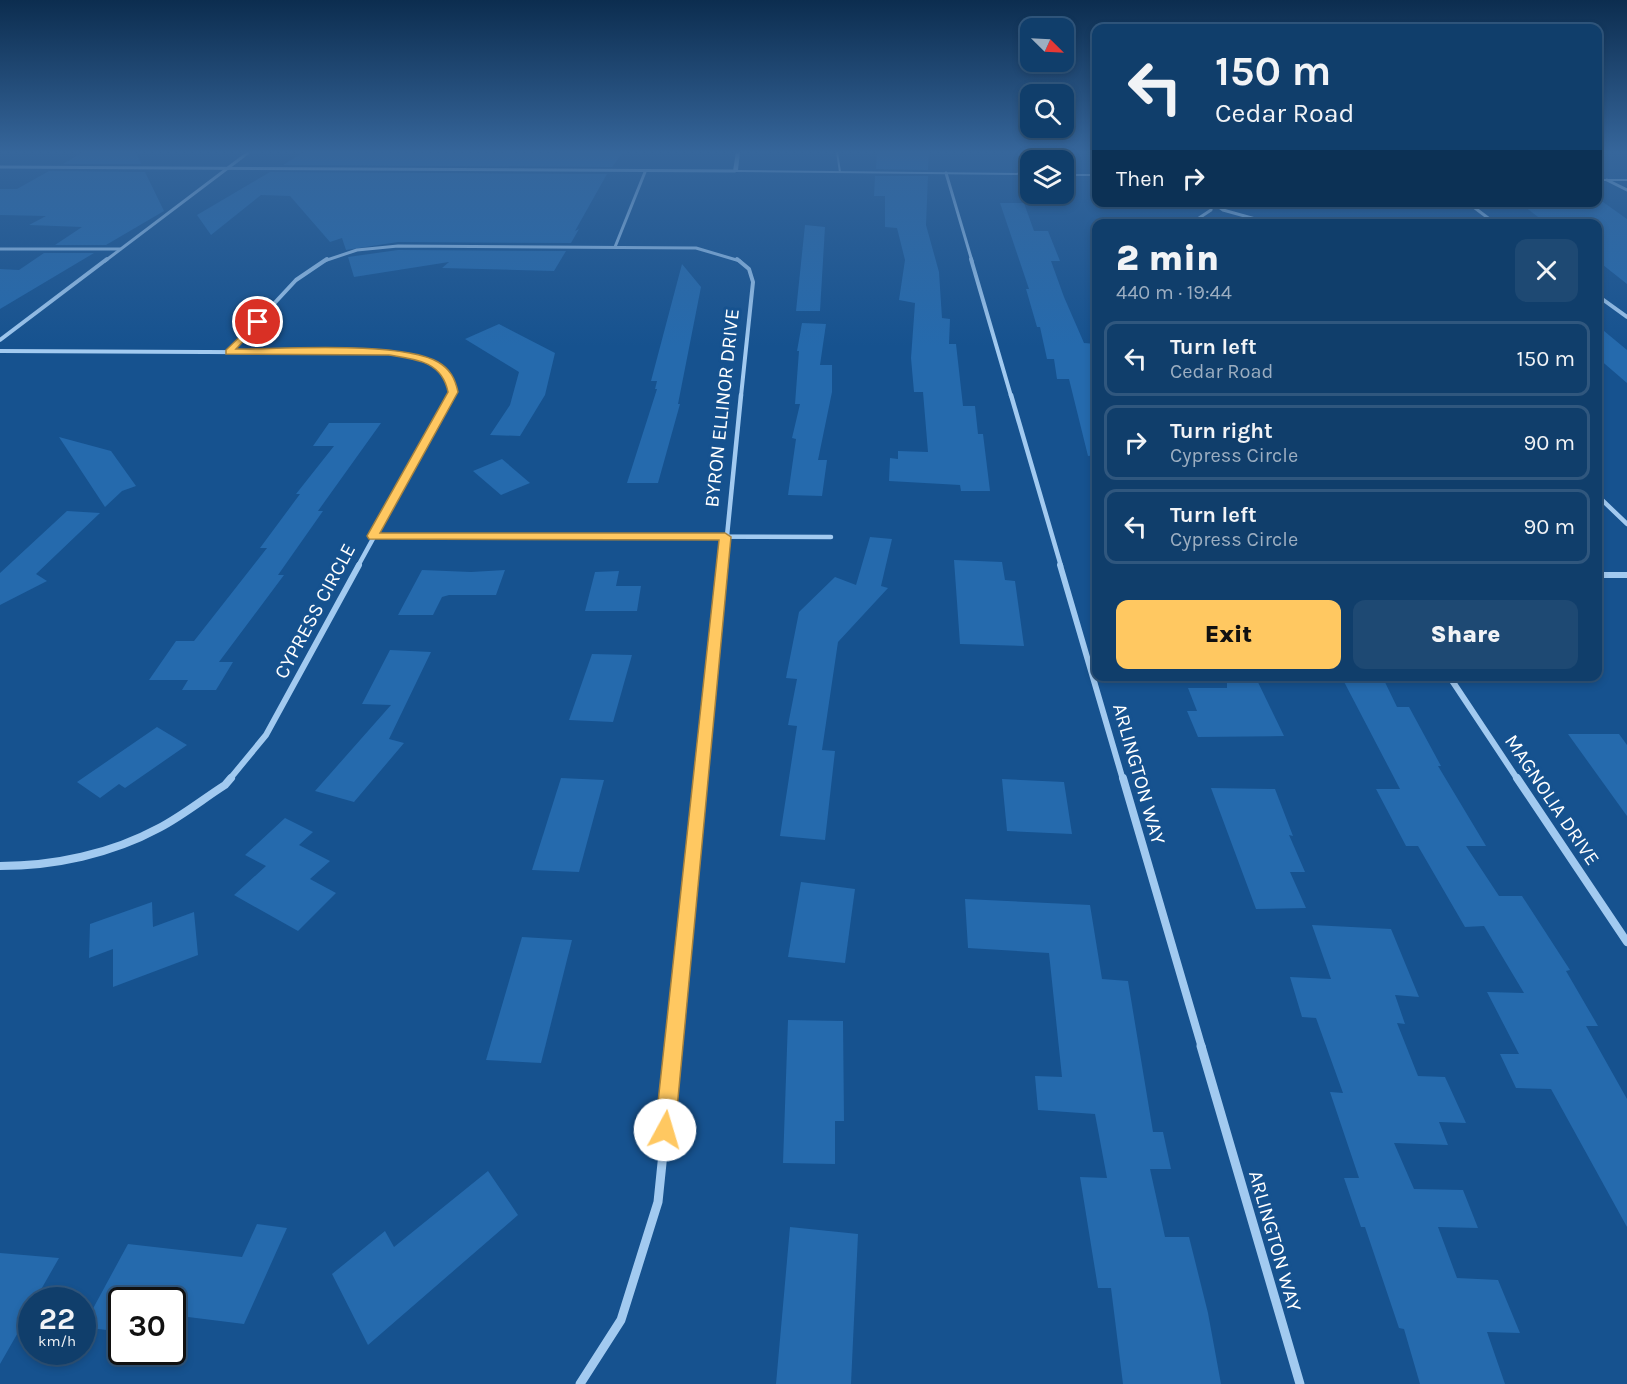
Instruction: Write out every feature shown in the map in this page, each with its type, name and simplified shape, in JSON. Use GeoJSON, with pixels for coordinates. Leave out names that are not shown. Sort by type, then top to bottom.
{"type":"FeatureCollection","features":[{"type":"Feature","properties":{"kind":"street"},"geometry":{"type":"LineString","coordinates":[[0,340],[163,217]]}},
{"type":"Feature","properties":{"kind":"street"},"geometry":{"type":"LineString","coordinates":[[615,247],[627,217]]}},
{"type":"Feature","properties":{"kind":"street","name":"ARLINGTON WAY"},"geometry":{"type":"LineString","coordinates":[[959,217],[1092,672]]}},
{"type":"Feature","properties":{"kind":"street","name":"BYRON ELLINOR DRIVE"},"geometry":{"type":"LineString","coordinates":[[229,352],[309,269],[336,256],[398,246],[696,248],[728,255],[741,261],[749,269],[753,282],[658,1202],[621,1320],[580,1384]]}},
{"type":"Feature","properties":{"kind":"street"},"geometry":{"type":"LineString","coordinates":[[0,249],[120,249]]}},
{"type":"Feature","properties":{"kind":"street"},"geometry":{"type":"LineString","coordinates":[[1602,299],[1627,317]]}},
{"type":"Feature","properties":{"kind":"street","name":"CYPRESS CIRCLE"},"geometry":{"type":"LineString","coordinates":[[0,351],[389,353],[416,357],[436,364],[450,377],[453,392],[266,735],[225,785],[159,828],[93,855],[22,866],[0,866]]}},
{"type":"Feature","properties":{"kind":"street"},"geometry":{"type":"LineString","coordinates":[[1602,500],[1627,524]]}},
{"type":"Feature","properties":{"kind":"street"},"geometry":{"type":"LineString","coordinates":[[373,536],[831,537]]}},
{"type":"Feature","properties":{"kind":"street"},"geometry":{"type":"LineString","coordinates":[[1602,575],[1627,575]]}},
{"type":"Feature","properties":{"kind":"street","name":"ARLINGTON WAY"},"geometry":{"type":"LineString","coordinates":[[1094,681],[1300,1384]]}},
{"type":"Feature","properties":{"kind":"street","name":"MAGNOLIA DRIVE"},"geometry":{"type":"LineString","coordinates":[[1452,681],[1627,942]]}},
{"type":"Feature","properties":{"kind":"building"},"geometry":{"type":"Polygon","coordinates":[[[45,217],[154,217],[106,245],[55,245],[82,227],[29,225],[45,217]]]}},
{"type":"Feature","properties":{"kind":"building"},"geometry":{"type":"Polygon","coordinates":[[[198,217],[234,217],[211,235],[198,217]]]}},
{"type":"Feature","properties":{"kind":"building"},"geometry":{"type":"Polygon","coordinates":[[[308,217],[583,217],[571,243],[398,242],[346,250],[342,238],[330,242],[308,217]]]}},
{"type":"Feature","properties":{"kind":"building"},"geometry":{"type":"Polygon","coordinates":[[[885,217],[926,217],[926,225],[939,272],[942,318],[950,319],[949,344],[956,344],[963,406],[975,406],[978,434],[983,434],[990,491],[961,491],[960,485],[889,481],[890,458],[898,459],[898,451],[928,452],[923,392],[914,392],[911,358],[915,303],[899,300],[905,260],[897,228],[885,227],[885,217]]]}},
{"type":"Feature","properties":{"kind":"building"},"geometry":{"type":"Polygon","coordinates":[[[1005,217],[1029,217],[1034,231],[1048,231],[1060,261],[1051,261],[1064,297],[1084,343],[1092,344],[1092,456],[1088,456],[1069,379],[1057,379],[1054,359],[1047,359],[1040,327],[1037,327],[1026,289],[1029,289],[1005,217]]]}},
{"type":"Feature","properties":{"kind":"building"},"geometry":{"type":"Polygon","coordinates":[[[1538,217],[1624,217],[1627,219],[1627,284],[1602,264],[1602,219],[1541,219],[1538,217]]]}},
{"type":"Feature","properties":{"kind":"building"},"geometry":{"type":"Polygon","coordinates":[[[805,225],[825,227],[820,311],[796,311],[805,225]]]}},
{"type":"Feature","properties":{"kind":"building"},"geometry":{"type":"Polygon","coordinates":[[[398,250],[566,251],[554,271],[442,268],[449,262],[354,277],[348,257],[398,250]]]}},
{"type":"Feature","properties":{"kind":"building"},"geometry":{"type":"Polygon","coordinates":[[[44,253],[94,253],[0,309],[0,269],[19,270],[44,253]]]}},
{"type":"Feature","properties":{"kind":"building"},"geometry":{"type":"Polygon","coordinates":[[[682,264],[701,287],[678,404],[680,404],[658,483],[627,483],[657,389],[655,389],[657,381],[651,381],[682,264]]]}},
{"type":"Feature","properties":{"kind":"building"},"geometry":{"type":"Polygon","coordinates":[[[802,323],[826,324],[820,365],[832,365],[832,392],[818,460],[827,460],[822,496],[788,495],[796,439],[792,438],[800,404],[795,404],[799,351],[797,351],[802,323]]]}},
{"type":"Feature","properties":{"kind":"building"},"geometry":{"type":"Polygon","coordinates":[[[499,324],[555,353],[545,395],[520,436],[490,435],[510,405],[519,372],[465,339],[499,324]]]}},
{"type":"Feature","properties":{"kind":"building"},"geometry":{"type":"Polygon","coordinates":[[[1602,329],[1627,350],[1627,383],[1602,361],[1602,329]]]}},
{"type":"Feature","properties":{"kind":"building"},"geometry":{"type":"Polygon","coordinates":[[[329,423],[381,423],[318,511],[323,511],[278,575],[284,575],[219,662],[233,662],[216,690],[182,690],[188,680],[149,680],[176,641],[194,641],[267,548],[260,548],[300,494],[296,494],[334,446],[313,446],[329,423]]]}},
{"type":"Feature","properties":{"kind":"building"},"geometry":{"type":"Polygon","coordinates":[[[59,437],[111,451],[136,486],[122,491],[105,507],[59,437]]]}},
{"type":"Feature","properties":{"kind":"building"},"geometry":{"type":"Polygon","coordinates":[[[502,459],[530,483],[501,495],[473,471],[502,459]]]}},
{"type":"Feature","properties":{"kind":"building"},"geometry":{"type":"Polygon","coordinates":[[[67,511],[100,513],[36,574],[47,581],[0,605],[0,573],[67,511]]]}},
{"type":"Feature","properties":{"kind":"building"},"geometry":{"type":"Polygon","coordinates":[[[870,537],[892,539],[881,586],[888,588],[838,642],[822,750],[835,751],[825,840],[780,836],[797,726],[788,725],[797,679],[786,678],[799,612],[835,577],[856,585],[870,537]]]}},
{"type":"Feature","properties":{"kind":"building"},"geometry":{"type":"Polygon","coordinates":[[[954,560],[1002,562],[1005,580],[1015,581],[1024,646],[960,644],[954,560]]]}},
{"type":"Feature","properties":{"kind":"building"},"geometry":{"type":"Polygon","coordinates":[[[422,570],[471,572],[505,570],[496,595],[449,595],[442,597],[433,615],[398,615],[422,570]]]}},
{"type":"Feature","properties":{"kind":"building"},"geometry":{"type":"Polygon","coordinates":[[[619,571],[616,586],[641,586],[637,611],[585,611],[595,572],[619,571]]]}},
{"type":"Feature","properties":{"kind":"building"},"geometry":{"type":"Polygon","coordinates":[[[390,650],[431,652],[389,739],[404,743],[354,802],[315,791],[391,705],[362,704],[390,650]]]}},
{"type":"Feature","properties":{"kind":"building"},"geometry":{"type":"Polygon","coordinates":[[[592,654],[632,655],[613,722],[569,720],[592,654]]]}},
{"type":"Feature","properties":{"kind":"building"},"geometry":{"type":"Polygon","coordinates":[[[1227,681],[1257,681],[1284,736],[1198,737],[1187,711],[1197,711],[1188,688],[1227,688],[1227,681]]]}},
{"type":"Feature","properties":{"kind":"building"},"geometry":{"type":"Polygon","coordinates":[[[1344,681],[1384,681],[1397,707],[1409,707],[1441,766],[1438,766],[1486,846],[1466,846],[1499,896],[1522,896],[1570,970],[1566,971],[1598,1026],[1586,1026],[1627,1099],[1627,1227],[1551,1089],[1516,1088],[1500,1054],[1519,1054],[1487,992],[1524,993],[1484,926],[1465,927],[1418,846],[1406,846],[1376,789],[1400,789],[1344,681]]]}},
{"type":"Feature","properties":{"kind":"building"},"geometry":{"type":"Polygon","coordinates":[[[157,727],[187,745],[125,788],[119,784],[100,798],[77,782],[157,727]]]}},
{"type":"Feature","properties":{"kind":"building"},"geometry":{"type":"Polygon","coordinates":[[[1568,734],[1619,734],[1627,745],[1627,816],[1568,734]]]}},
{"type":"Feature","properties":{"kind":"building"},"geometry":{"type":"Polygon","coordinates":[[[561,778],[604,780],[579,872],[532,870],[561,778]]]}},
{"type":"Feature","properties":{"kind":"building"},"geometry":{"type":"Polygon","coordinates":[[[1002,779],[1064,782],[1072,834],[1007,831],[1002,779]]]}},
{"type":"Feature","properties":{"kind":"building"},"geometry":{"type":"Polygon","coordinates":[[[1211,788],[1275,789],[1293,836],[1289,835],[1305,872],[1290,872],[1306,908],[1256,909],[1211,788]]]}},
{"type":"Feature","properties":{"kind":"building"},"geometry":{"type":"Polygon","coordinates":[[[285,818],[313,832],[299,845],[330,861],[310,879],[336,893],[298,931],[234,895],[266,866],[245,855],[285,818]]]}},
{"type":"Feature","properties":{"kind":"building"},"geometry":{"type":"Polygon","coordinates":[[[801,882],[855,889],[845,963],[788,957],[801,882]]]}},
{"type":"Feature","properties":{"kind":"building"},"geometry":{"type":"Polygon","coordinates":[[[965,899],[1090,905],[1102,979],[1128,981],[1153,1132],[1163,1132],[1171,1169],[1150,1169],[1165,1237],[1189,1237],[1208,1313],[1221,1384],[1123,1384],[1111,1288],[1098,1288],[1080,1177],[1107,1178],[1095,1114],[1038,1110],[1035,1076],[1062,1077],[1049,953],[968,948],[965,899]]]}},
{"type":"Feature","properties":{"kind":"building"},"geometry":{"type":"Polygon","coordinates":[[[152,902],[153,927],[194,912],[198,955],[113,987],[113,949],[89,958],[90,924],[152,902]]]}},
{"type":"Feature","properties":{"kind":"building"},"geometry":{"type":"Polygon","coordinates":[[[1312,925],[1391,929],[1419,997],[1395,995],[1405,1024],[1397,1023],[1418,1076],[1445,1077],[1466,1123],[1439,1122],[1448,1145],[1394,1143],[1414,1189],[1463,1190],[1478,1228],[1438,1227],[1457,1278],[1498,1280],[1520,1333],[1487,1332],[1505,1384],[1420,1384],[1404,1329],[1399,1328],[1365,1227],[1361,1227],[1344,1178],[1359,1178],[1330,1092],[1343,1093],[1316,1018],[1302,1017],[1290,977],[1331,979],[1312,925]]]}},
{"type":"Feature","properties":{"kind":"building"},"geometry":{"type":"Polygon","coordinates":[[[522,937],[572,940],[541,1063],[486,1060],[522,937]]]}},
{"type":"Feature","properties":{"kind":"building"},"geometry":{"type":"Polygon","coordinates":[[[788,1020],[843,1021],[844,1121],[835,1121],[835,1164],[783,1163],[788,1020]]]}},
{"type":"Feature","properties":{"kind":"building"},"geometry":{"type":"Polygon","coordinates":[[[488,1171],[518,1215],[368,1345],[332,1274],[385,1231],[394,1247],[488,1171]]]}},
{"type":"Feature","properties":{"kind":"building"},"geometry":{"type":"Polygon","coordinates":[[[257,1224],[287,1228],[244,1324],[186,1317],[186,1287],[108,1287],[108,1330],[96,1329],[96,1303],[128,1244],[242,1257],[257,1224]]]}},
{"type":"Feature","properties":{"kind":"building"},"geometry":{"type":"Polygon","coordinates":[[[790,1227],[858,1234],[851,1384],[776,1384],[790,1227]]]}},
{"type":"Feature","properties":{"kind":"building"},"geometry":{"type":"Polygon","coordinates":[[[0,1253],[59,1258],[42,1287],[18,1287],[18,1332],[0,1364],[0,1253]]]}},
{"type":"Feature","properties":{"kind":"route"},"geometry":{"type":"LineString","coordinates":[[258,322],[229,352],[389,353],[416,357],[436,364],[450,377],[453,392],[373,536],[725,537],[665,1130]]}}]}
